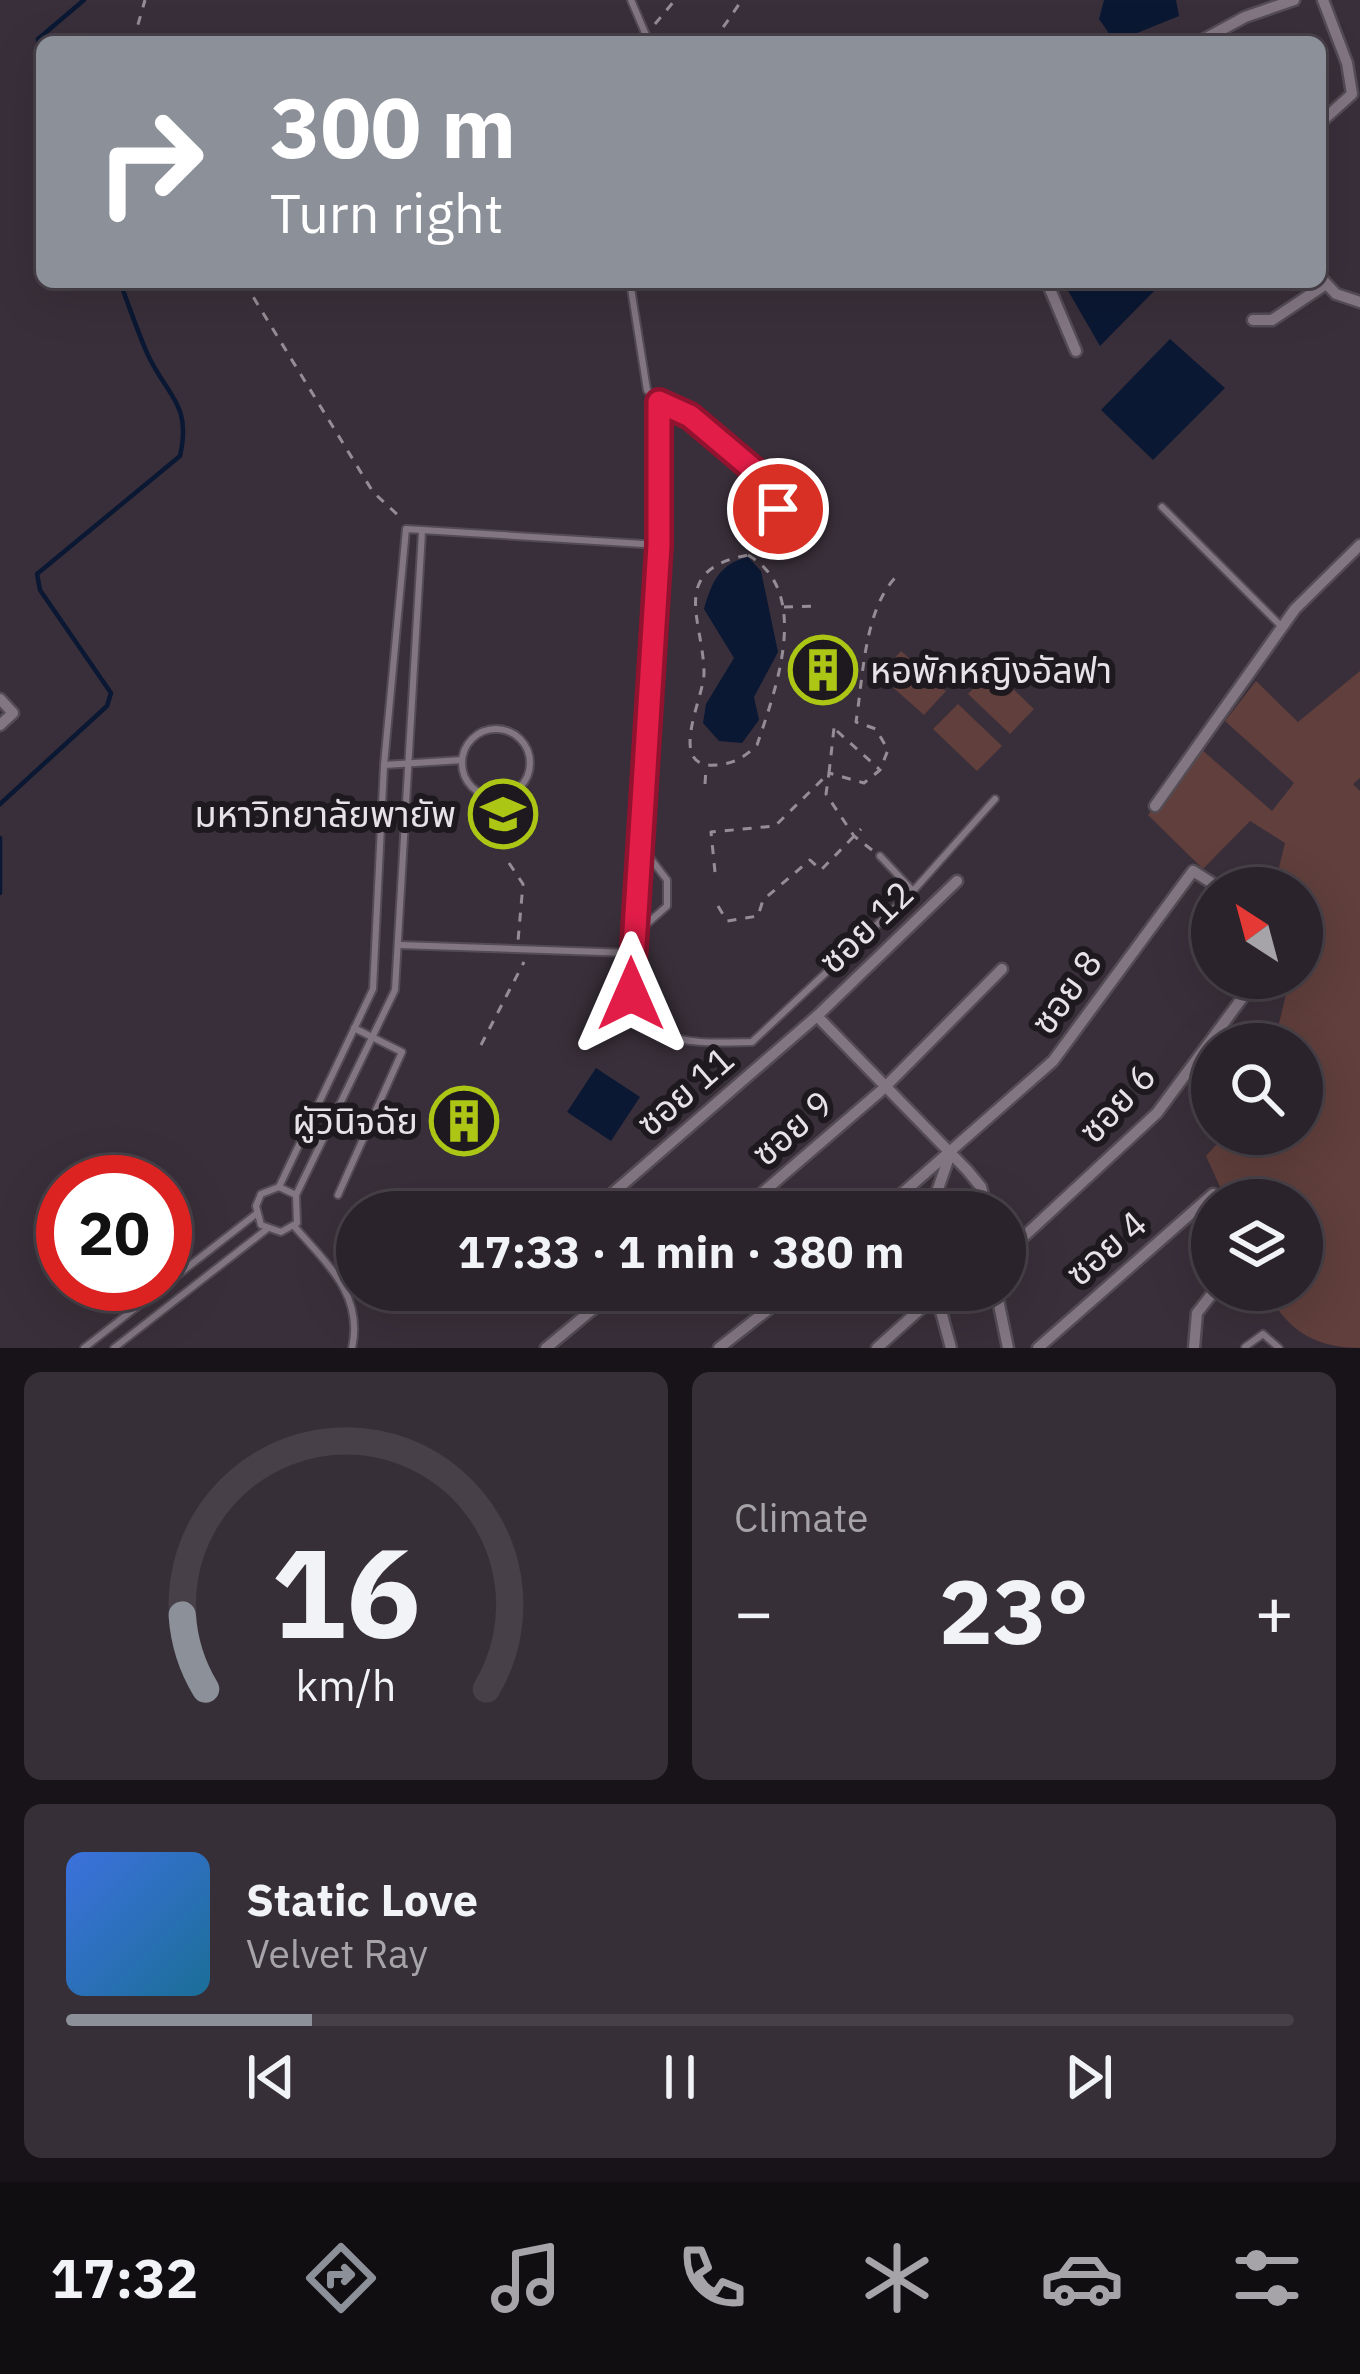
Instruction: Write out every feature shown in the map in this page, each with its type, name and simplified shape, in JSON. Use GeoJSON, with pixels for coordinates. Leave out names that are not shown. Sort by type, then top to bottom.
{"type":"FeatureCollection","features":[{"type":"Feature","properties":{"kind":"street"},"geometry":{"type":"LineString","coordinates":[[1210,36],[1245,17],[1294,0]]}},
{"type":"Feature","properties":{"kind":"street"},"geometry":{"type":"LineString","coordinates":[[1323,0],[1347,63],[1352,94],[1326,118]]}},
{"type":"Feature","properties":{"kind":"street"},"geometry":{"type":"LineString","coordinates":[[1326,283],[1360,302]]}},
{"type":"Feature","properties":{"kind":"street"},"geometry":{"type":"LineString","coordinates":[[1050,288],[1076,351]]}},
{"type":"Feature","properties":{"kind":"street"},"geometry":{"type":"LineString","coordinates":[[1253,320],[1271,320],[1314,288]]}},
{"type":"Feature","properties":{"kind":"street"},"geometry":{"type":"LineString","coordinates":[[1155,806],[1282,627],[1360,544]]}},
{"type":"Feature","properties":{"kind":"street"},"geometry":{"type":"LineString","coordinates":[[0,699],[13,713],[0,725]]}},
{"type":"Feature","properties":{"kind":"street","name":"ซอย 8"},"geometry":{"type":"LineString","coordinates":[[949,1157],[1053,1061],[1191,872]]}},
{"type":"Feature","properties":{"kind":"street","name":"ซอย 12"},"geometry":{"type":"LineString","coordinates":[[817,1016],[957,881]]}},
{"type":"Feature","properties":{"kind":"street","name":"ซอย 9"},"geometry":{"type":"LineString","coordinates":[[764,1191],[883,1088],[1002,969]]}},
{"type":"Feature","properties":{"kind":"street","name":"ซอย 6"},"geometry":{"type":"LineString","coordinates":[[1026,1235],[1156,1113],[1241,999]]}},
{"type":"Feature","properties":{"kind":"street"},"geometry":{"type":"LineString","coordinates":[[817,1016],[982,1191]]}},
{"type":"Feature","properties":{"kind":"street","name":"ซอย 11"},"geometry":{"type":"LineString","coordinates":[[615,1191],[817,1016]]}},
{"type":"Feature","properties":{"kind":"street"},"geometry":{"type":"LineString","coordinates":[[907,1191],[949,1157]]}},
{"type":"Feature","properties":{"kind":"street"},"geometry":{"type":"LineString","coordinates":[[935,1191],[949,1157]]}},
{"type":"Feature","properties":{"kind":"street","name":"ซอย 4"},"geometry":{"type":"LineString","coordinates":[[1038,1348],[1191,1213]]}},
{"type":"Feature","properties":{"kind":"street"},"geometry":{"type":"LineString","coordinates":[[546,1348],[591,1311]]}},
{"type":"Feature","properties":{"kind":"street"},"geometry":{"type":"LineString","coordinates":[[719,1348],[767,1311]]}},
{"type":"Feature","properties":{"kind":"street"},"geometry":{"type":"LineString","coordinates":[[877,1348],[917,1311]]}},
{"type":"Feature","properties":{"kind":"street"},"geometry":{"type":"LineString","coordinates":[[941,1311],[950,1348]]}},
{"type":"Feature","properties":{"kind":"street"},"geometry":{"type":"LineString","coordinates":[[1000,1311],[1008,1348]]}},
{"type":"Feature","properties":{"kind":"street"},"geometry":{"type":"LineString","coordinates":[[1194,1348],[1199,1311]]}},
{"type":"Feature","properties":{"kind":"lane"},"geometry":{"type":"LineString","coordinates":[[632,0],[642,36]]}},
{"type":"Feature","properties":{"kind":"lane"},"geometry":{"type":"LineString","coordinates":[[631,288],[646,390],[659,402],[690,416],[774,487],[778,509]]}},
{"type":"Feature","properties":{"kind":"lane"},"geometry":{"type":"LineString","coordinates":[[659,402],[659,545],[630,953],[631,994],[643,1020],[669,1038],[695,1043],[752,1042],[914,891],[995,799]]}},
{"type":"Feature","properties":{"kind":"lane"},"geometry":{"type":"LineString","coordinates":[[1162,507],[1282,627]]}},
{"type":"Feature","properties":{"kind":"lane"},"geometry":{"type":"LineString","coordinates":[[83,1348],[256,1214],[261,1195],[279,1186],[373,989],[384,765],[406,530],[659,545]]}},
{"type":"Feature","properties":{"kind":"lane"},"geometry":{"type":"LineString","coordinates":[[256,1214],[266,1229],[281,1232],[294,1226],[301,1214],[296,1195],[395,990],[422,532]]}},
{"type":"Feature","properties":{"kind":"lane"},"geometry":{"type":"LineString","coordinates":[[384,765],[462,760],[482,732],[505,730],[524,743],[527,777],[500,797],[498,829]]}},
{"type":"Feature","properties":{"kind":"lane"},"geometry":{"type":"LineString","coordinates":[[462,760],[472,787],[500,797]]}},
{"type":"Feature","properties":{"kind":"lane"},"geometry":{"type":"LineString","coordinates":[[631,938],[667,906],[667,880],[638,842]]}},
{"type":"Feature","properties":{"kind":"lane"},"geometry":{"type":"LineString","coordinates":[[880,856],[914,891]]}},
{"type":"Feature","properties":{"kind":"lane"},"geometry":{"type":"LineString","coordinates":[[400,945],[630,953]]}},
{"type":"Feature","properties":{"kind":"lane"},"geometry":{"type":"LineString","coordinates":[[340,1191],[402,1052],[354,1028]]}},
{"type":"Feature","properties":{"kind":"lane"},"geometry":{"type":"LineString","coordinates":[[334,1118],[365,1133]]}},
{"type":"Feature","properties":{"kind":"lane"},"geometry":{"type":"LineString","coordinates":[[279,1186],[296,1195]]}},
{"type":"Feature","properties":{"kind":"lane"},"geometry":{"type":"LineString","coordinates":[[294,1226],[345,1285],[353,1307],[352,1348]]}},
{"type":"Feature","properties":{"kind":"lane"},"geometry":{"type":"LineString","coordinates":[[114,1348],[266,1229]]}},
{"type":"Feature","properties":{"kind":"lane"},"geometry":{"type":"LineString","coordinates":[[1245,1347],[1263,1334],[1279,1348]]}},
{"type":"Feature","properties":{"kind":"path"},"geometry":{"type":"LineString","coordinates":[[135,36],[145,0]]}},
{"type":"Feature","properties":{"kind":"path"},"geometry":{"type":"LineString","coordinates":[[645,36],[676,0]]}},
{"type":"Feature","properties":{"kind":"path"},"geometry":{"type":"LineString","coordinates":[[717,36],[742,0]]}},
{"type":"Feature","properties":{"kind":"path"},"geometry":{"type":"LineString","coordinates":[[248,288],[373,492],[406,530]]}},
{"type":"Feature","properties":{"kind":"path"},"geometry":{"type":"LineString","coordinates":[[748,555],[772,577],[784,607],[783,665],[768,696],[757,745],[727,764],[706,766],[689,747],[705,669],[692,610],[698,586],[727,559],[748,555]]}},
{"type":"Feature","properties":{"kind":"path"},"geometry":{"type":"LineString","coordinates":[[829,773],[864,782],[880,770],[887,750],[876,729],[856,722],[866,653],[884,590],[895,578]]}},
{"type":"Feature","properties":{"kind":"path"},"geometry":{"type":"LineString","coordinates":[[784,607],[818,606]]}},
{"type":"Feature","properties":{"kind":"path"},"geometry":{"type":"LineString","coordinates":[[880,770],[834,728],[826,794],[854,836],[880,856]]}},
{"type":"Feature","properties":{"kind":"path"},"geometry":{"type":"LineString","coordinates":[[705,784],[706,766]]}},
{"type":"Feature","properties":{"kind":"path"},"geometry":{"type":"LineString","coordinates":[[715,872],[711,832],[775,826],[829,773]]}},
{"type":"Feature","properties":{"kind":"path"},"geometry":{"type":"LineString","coordinates":[[718,906],[727,921],[758,916],[763,900],[810,860],[820,870],[861,829]]}},
{"type":"Feature","properties":{"kind":"path"},"geometry":{"type":"LineString","coordinates":[[481,1045],[524,961],[523,884],[509,863]]}},
{"type":"Feature","properties":{"kind":"shaded area"},"geometry":{"type":"Polygon","coordinates":[[[901,651],[946,691],[924,715],[879,675],[901,651]]]}},
{"type":"Feature","properties":{"kind":"shaded area"},"geometry":{"type":"Polygon","coordinates":[[[992,669],[1034,709],[1010,734],[968,694],[992,669]]]}},
{"type":"Feature","properties":{"kind":"shaded area"},"geometry":{"type":"Polygon","coordinates":[[[1360,671],[1360,778],[1353,784],[1360,791],[1360,1348],[1316,1340],[1280,1311],[1323,1311],[1323,1179],[1216,1179],[1206,1156],[1323,1155],[1323,1023],[1279,1023],[1285,999],[1323,999],[1323,867],[1279,867],[1285,843],[1250,821],[1201,867],[1148,815],[1201,749],[1272,811],[1294,783],[1225,721],[1256,681],[1298,722],[1360,671]]]}},
{"type":"Feature","properties":{"kind":"shaded area"},"geometry":{"type":"Polygon","coordinates":[[[958,704],[1002,746],[977,771],[933,729],[958,704]]]}},
{"type":"Feature","properties":{"kind":"water"},"geometry":{"type":"Polygon","coordinates":[[[1104,0],[1176,0],[1179,16],[1130,36],[1111,36],[1099,19],[1104,0]]]}},
{"type":"Feature","properties":{"kind":"water"},"geometry":{"type":"Polygon","coordinates":[[[1066,288],[1157,288],[1100,346],[1066,288]]]}},
{"type":"Feature","properties":{"kind":"water"},"geometry":{"type":"Polygon","coordinates":[[[1170,339],[1225,388],[1153,460],[1101,410],[1170,339]]]}},
{"type":"Feature","properties":{"kind":"water"},"geometry":{"type":"Polygon","coordinates":[[[748,557],[761,571],[778,652],[754,697],[759,720],[742,743],[719,741],[703,723],[706,704],[734,658],[704,609],[718,576],[730,564],[748,557]]]}},
{"type":"Feature","properties":{"kind":"water"},"geometry":{"type":"Polygon","coordinates":[[[596,1068],[640,1097],[611,1141],[567,1112],[596,1068]]]}},
{"type":"Feature","properties":{"kind":"waterway"},"geometry":{"type":"LineString","coordinates":[[42,36],[84,0]]}},
{"type":"Feature","properties":{"kind":"waterway"},"geometry":{"type":"LineString","coordinates":[[0,804],[107,706],[111,693],[40,590],[37,574],[180,456],[180,412],[147,353],[122,288]]}},
{"type":"Feature","properties":{"kind":"waterway"},"geometry":{"type":"LineString","coordinates":[[0,838],[0,893]]}},
{"type":"Feature","properties":{"kind":"place","name":"หอพักหญิงอัลฟา"},"geometry":{"type":"Point","coordinates":[823,670]}},
{"type":"Feature","properties":{"kind":"place","name":"มหาวิทยาลัยพายัพ"},"geometry":{"type":"Point","coordinates":[503,814]}},
{"type":"Feature","properties":{"kind":"place","name":"ผัูวินิจฉัย"},"geometry":{"type":"Point","coordinates":[464,1121]}},
{"type":"Feature","properties":{"kind":"route"},"geometry":{"type":"LineString","coordinates":[[631,994],[659,545],[659,402],[690,416],[774,487],[778,509]]}}]}
